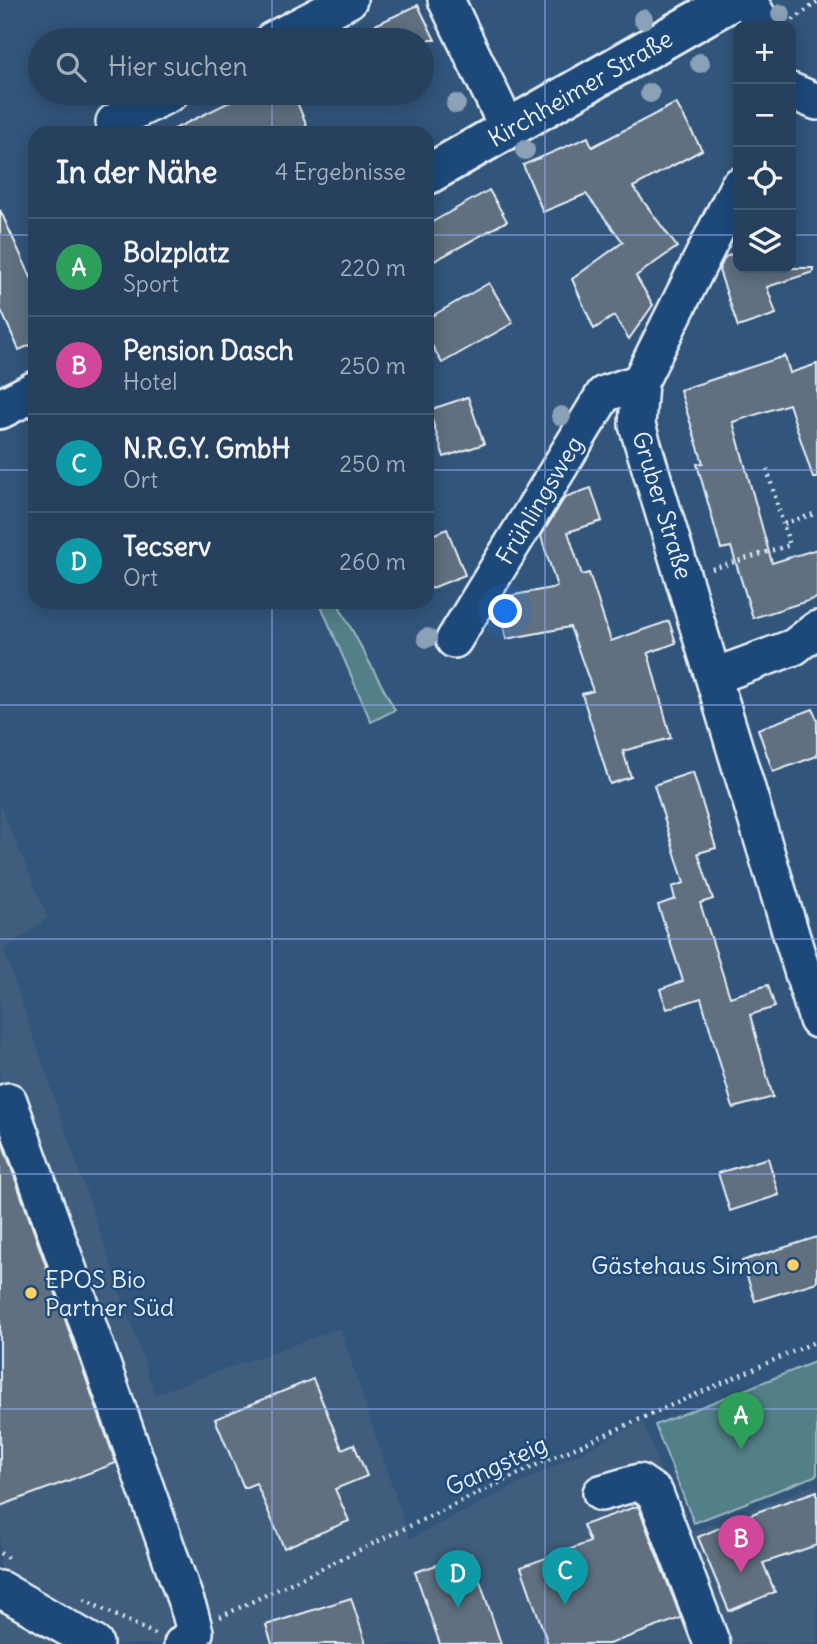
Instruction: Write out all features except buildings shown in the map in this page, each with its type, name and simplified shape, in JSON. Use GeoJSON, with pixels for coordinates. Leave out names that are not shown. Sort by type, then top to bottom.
{"type":"FeatureCollection","features":[{"type":"Feature","properties":{"kind":"main road","name":"Kirchheimer Straße"},"geometry":{"type":"LineString","coordinates":[[434,171],[733,0]]}},
{"type":"Feature","properties":{"kind":"main road"},"geometry":{"type":"LineString","coordinates":[[0,409],[28,395]]}},
{"type":"Feature","properties":{"kind":"street"},"geometry":{"type":"LineString","coordinates":[[295,28],[349,0]]}},
{"type":"Feature","properties":{"kind":"street"},"geometry":{"type":"LineString","coordinates":[[446,0],[508,129]]}},
{"type":"Feature","properties":{"kind":"street"},"geometry":{"type":"LineString","coordinates":[[748,0],[771,21]]}},
{"type":"Feature","properties":{"kind":"street"},"geometry":{"type":"LineString","coordinates":[[796,93],[817,102]]}},
{"type":"Feature","properties":{"kind":"street"},"geometry":{"type":"LineString","coordinates":[[114,122],[147,105]]}},
{"type":"Feature","properties":{"kind":"street","name":"Gruber Straße"},"geometry":{"type":"LineString","coordinates":[[733,196],[640,382],[637,425],[817,1020]]}},
{"type":"Feature","properties":{"kind":"street","name":"Frühlingsweg"},"geometry":{"type":"LineString","coordinates":[[454,640],[604,394],[640,382]]}},
{"type":"Feature","properties":{"kind":"street"},"geometry":{"type":"LineString","coordinates":[[715,676],[794,647],[817,629]]}},
{"type":"Feature","properties":{"kind":"street"},"geometry":{"type":"LineString","coordinates":[[0,1104],[9,1101],[180,1638]]}},
{"type":"Feature","properties":{"kind":"street"},"geometry":{"type":"LineString","coordinates":[[601,1493],[639,1482],[655,1493],[712,1644]]}},
{"type":"Feature","properties":{"kind":"street"},"geometry":{"type":"LineString","coordinates":[[6,1575],[91,1643]]}},
{"type":"Feature","properties":{"kind":"path"},"geometry":{"type":"LineString","coordinates":[[782,21],[817,2]]}},
{"type":"Feature","properties":{"kind":"path"},"geometry":{"type":"LineString","coordinates":[[684,577],[790,545],[767,469]]}},
{"type":"Feature","properties":{"kind":"path"},"geometry":{"type":"LineString","coordinates":[[783,524],[817,513]]}},
{"type":"Feature","properties":{"kind":"path","name":"Gangsteig"},"geometry":{"type":"LineString","coordinates":[[180,1638],[542,1462],[817,1341]]}},
{"type":"Feature","properties":{"kind":"path"},"geometry":{"type":"LineString","coordinates":[[0,1553],[6,1575]]}},
{"type":"Feature","properties":{"kind":"path"},"geometry":{"type":"LineString","coordinates":[[76,1596],[180,1638]]}},
{"type":"Feature","properties":{"kind":"shaded area"},"geometry":{"type":"Polygon","coordinates":[[[0,804],[48,918],[4,950],[155,1394],[340,1328],[410,1539],[643,1421],[683,1535],[817,1484],[817,1644],[0,1644],[0,804]]]}},
{"type":"Feature","properties":{"kind":"green space"},"geometry":{"type":"Polygon","coordinates":[[[322,609],[341,609],[395,710],[371,722],[322,609]]]}},
{"type":"Feature","properties":{"kind":"green space"},"geometry":{"type":"Polygon","coordinates":[[[817,1361],[817,1475],[694,1523],[655,1425],[817,1361]]]}},
{"type":"Feature","properties":{"kind":"place","name":"Gästehaus Simon"},"geometry":{"type":"Point","coordinates":[793,1265]}},
{"type":"Feature","properties":{"kind":"place","name":"EPOS Bio Partner Süd"},"geometry":{"type":"Point","coordinates":[31,1293]}},
{"type":"Feature","properties":{"kind":"place","name":"Bolzplatz"},"geometry":{"type":"Point","coordinates":[741,1450]}},
{"type":"Feature","properties":{"kind":"place","name":"Pension Dasch"},"geometry":{"type":"Point","coordinates":[741,1573]}},
{"type":"Feature","properties":{"kind":"place","name":"N.R.G.Y. GmbH"},"geometry":{"type":"Point","coordinates":[565,1605]}},
{"type":"Feature","properties":{"kind":"place","name":"Tecserv"},"geometry":{"type":"Point","coordinates":[458,1608]}}]}
